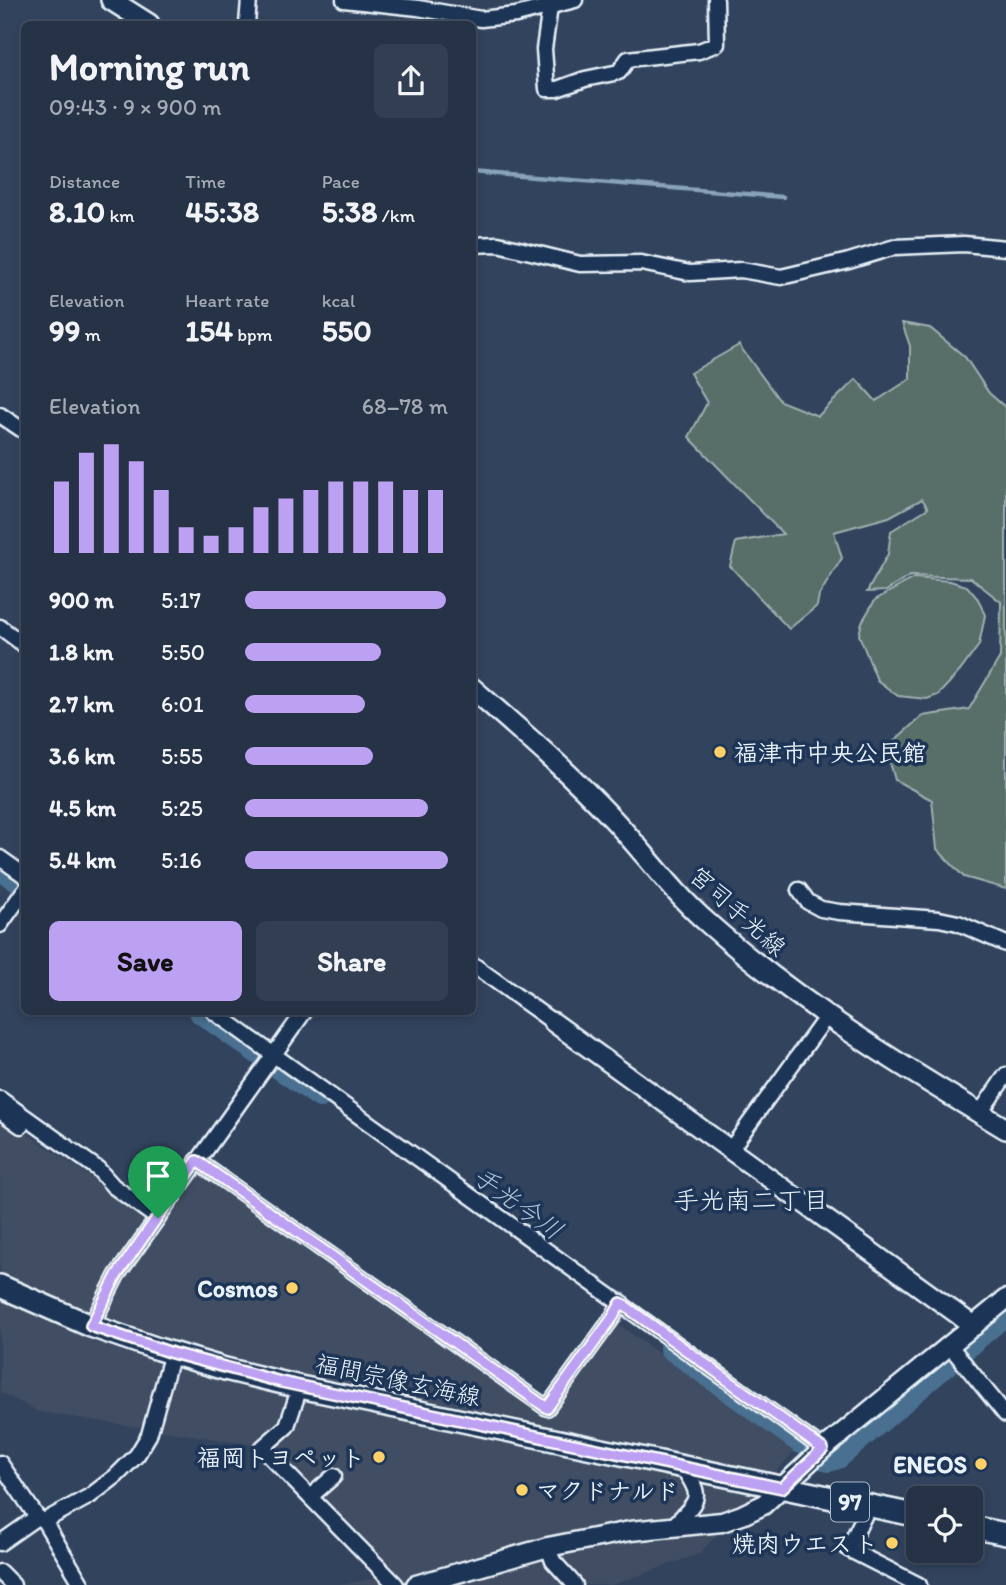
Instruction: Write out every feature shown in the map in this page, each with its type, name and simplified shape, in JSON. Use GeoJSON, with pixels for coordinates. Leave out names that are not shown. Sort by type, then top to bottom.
{"type":"FeatureCollection","features":[{"type":"Feature","properties":{"kind":"main road"},"geometry":{"type":"LineString","coordinates":[[111,0],[144,21]]}},
{"type":"Feature","properties":{"kind":"main road","name":"宮司手光線"},"geometry":{"type":"LineString","coordinates":[[476,691],[559,764],[707,922],[740,951],[827,1016],[1006,1129]]}},
{"type":"Feature","properties":{"kind":"main road","name":"福間宗像玄海線"},"geometry":{"type":"LineString","coordinates":[[0,1286],[91,1326],[226,1369],[300,1387],[906,1513]]}},
{"type":"Feature","properties":{"kind":"main road"},"geometry":{"type":"LineString","coordinates":[[983,1529],[1006,1534]]}},
{"type":"Feature","properties":{"kind":"street"},"geometry":{"type":"LineString","coordinates":[[247,21],[249,0]]}},
{"type":"Feature","properties":{"kind":"street"},"geometry":{"type":"LineString","coordinates":[[344,0],[418,8],[481,19],[575,0]]}},
{"type":"Feature","properties":{"kind":"street"},"geometry":{"type":"LineString","coordinates":[[550,7],[544,48],[547,89],[557,89],[585,79],[619,72],[628,59],[699,51],[717,44],[716,0]]}},
{"type":"Feature","properties":{"kind":"street"},"geometry":{"type":"LineString","coordinates":[[476,245],[498,244],[580,264],[641,263],[690,273],[741,271],[781,277],[895,247],[964,244],[1006,248]]}},
{"type":"Feature","properties":{"kind":"street"},"geometry":{"type":"LineString","coordinates":[[0,415],[21,429]]}},
{"type":"Feature","properties":{"kind":"street"},"geometry":{"type":"LineString","coordinates":[[0,627],[21,643]]}},
{"type":"Feature","properties":{"kind":"street"},"geometry":{"type":"LineString","coordinates":[[0,858],[21,873]]}},
{"type":"Feature","properties":{"kind":"street"},"geometry":{"type":"LineString","coordinates":[[799,890],[808,902],[821,909],[939,919],[958,923],[1006,944]]}},
{"type":"Feature","properties":{"kind":"street"},"geometry":{"type":"LineString","coordinates":[[0,925],[21,895]]}},
{"type":"Feature","properties":{"kind":"street"},"geometry":{"type":"LineString","coordinates":[[476,967],[974,1326]]}},
{"type":"Feature","properties":{"kind":"street"},"geometry":{"type":"LineString","coordinates":[[218,1015],[270,1058],[618,1308],[823,1449]]}},
{"type":"Feature","properties":{"kind":"street"},"geometry":{"type":"LineString","coordinates":[[91,1326],[117,1275],[302,1015]]}},
{"type":"Feature","properties":{"kind":"street"},"geometry":{"type":"LineString","coordinates":[[730,1150],[827,1016]]}},
{"type":"Feature","properties":{"kind":"street"},"geometry":{"type":"LineString","coordinates":[[980,1113],[1006,1076]]}},
{"type":"Feature","properties":{"kind":"street"},"geometry":{"type":"LineString","coordinates":[[0,1099],[10,1114],[98,1170],[113,1186],[158,1218]]}},
{"type":"Feature","properties":{"kind":"street"},"geometry":{"type":"LineString","coordinates":[[197,1161],[547,1408],[618,1308]]}},
{"type":"Feature","properties":{"kind":"street"},"geometry":{"type":"LineString","coordinates":[[416,1585],[548,1547],[630,1531],[722,1522],[743,1515],[763,1505],[823,1449],[1006,1299]]}},
{"type":"Feature","properties":{"kind":"street"},"geometry":{"type":"LineString","coordinates":[[950,1346],[1006,1415]]}},
{"type":"Feature","properties":{"kind":"street"},"geometry":{"type":"LineString","coordinates":[[0,1543],[40,1519],[90,1496],[137,1455],[149,1435],[172,1353]]}},
{"type":"Feature","properties":{"kind":"street"},"geometry":{"type":"LineString","coordinates":[[300,1387],[287,1426],[262,1448],[396,1585]]}},
{"type":"Feature","properties":{"kind":"street"},"geometry":{"type":"LineString","coordinates":[[0,1463],[82,1585]]}},
{"type":"Feature","properties":{"kind":"street"},"geometry":{"type":"LineString","coordinates":[[673,1526],[697,1496],[697,1489],[682,1466]]}},
{"type":"Feature","properties":{"kind":"street"},"geometry":{"type":"LineString","coordinates":[[310,1497],[334,1476]]}},
{"type":"Feature","properties":{"kind":"street"},"geometry":{"type":"LineString","coordinates":[[869,1506],[848,1549],[919,1585]]}},
{"type":"Feature","properties":{"kind":"street"},"geometry":{"type":"LineString","coordinates":[[548,1547],[553,1561],[575,1585]]}},
{"type":"Feature","properties":{"kind":"street"},"geometry":{"type":"LineString","coordinates":[[0,1572],[13,1585]]}},
{"type":"Feature","properties":{"kind":"shaded area"},"geometry":{"type":"Polygon","coordinates":[[[0,1115],[160,1224],[198,1169],[547,1414],[615,1322],[795,1451],[699,1554],[612,1585],[338,1585],[395,1575],[272,1454],[255,1445],[39,1412],[0,1392],[0,1115]]]}},
{"type":"Feature","properties":{"kind":"green space"},"geometry":{"type":"Polygon","coordinates":[[[902,323],[930,328],[965,357],[989,393],[1006,408],[1006,889],[964,877],[937,849],[932,800],[895,780],[886,748],[922,716],[969,709],[1000,657],[1001,602],[971,578],[910,576],[886,591],[867,592],[888,554],[891,531],[928,508],[922,499],[889,517],[834,532],[842,558],[819,595],[817,606],[789,629],[730,566],[736,542],[783,534],[689,437],[707,403],[690,373],[739,345],[780,401],[818,416],[856,379],[876,401],[910,379],[910,346],[902,323]]]}},
{"type":"Feature","properties":{"kind":"green space"},"geometry":{"type":"Polygon","coordinates":[[[914,578],[950,581],[967,586],[978,599],[985,615],[979,645],[938,695],[927,699],[898,696],[877,680],[859,635],[862,622],[875,600],[914,578]]]}},
{"type":"Feature","properties":{"kind":"waterway"},"geometry":{"type":"LineString","coordinates":[[476,172],[783,197]]}},
{"type":"Feature","properties":{"kind":"waterway","name":"手光今川"},"geometry":{"type":"LineString","coordinates":[[0,868],[21,883]]}},
{"type":"Feature","properties":{"kind":"waterway","name":"手光今川"},"geometry":{"type":"LineString","coordinates":[[205,1015],[320,1096]]}},
{"type":"Feature","properties":{"kind":"waterway","name":"手光今川"},"geometry":{"type":"LineString","coordinates":[[828,1460],[838,1457],[1006,1313]]}},
{"type":"Feature","properties":{"kind":"waterway","name":"手光今川"},"geometry":{"type":"LineString","coordinates":[[671,1348],[801,1442]]}},
{"type":"Feature","properties":{"kind":"place","name":"福津市中央公民館"},"geometry":{"type":"Point","coordinates":[720,752]}},
{"type":"Feature","properties":{"kind":"place","name":"Cosmos"},"geometry":{"type":"Point","coordinates":[292,1288]}},
{"type":"Feature","properties":{"kind":"place","name":"福岡トヨペット"},"geometry":{"type":"Point","coordinates":[379,1457]}},
{"type":"Feature","properties":{"kind":"place","name":"ENEOS"},"geometry":{"type":"Point","coordinates":[981,1464]}},
{"type":"Feature","properties":{"kind":"place","name":"マクドナルド"},"geometry":{"type":"Point","coordinates":[522,1490]}},
{"type":"Feature","properties":{"kind":"place","name":"焼肉ウエスト"},"geometry":{"type":"Point","coordinates":[892,1543]}},
{"type":"Feature","properties":{"kind":"district","name":"手光南二丁目"},"geometry":{"type":"Point","coordinates":[751,1200]}},
{"type":"Feature","properties":{"kind":"route"},"geometry":{"type":"LineString","coordinates":[[197,1161],[547,1408],[621,1303],[823,1449],[782,1488],[281,1382],[226,1369],[91,1326],[117,1275],[158,1218],[197,1161]]}}]}
